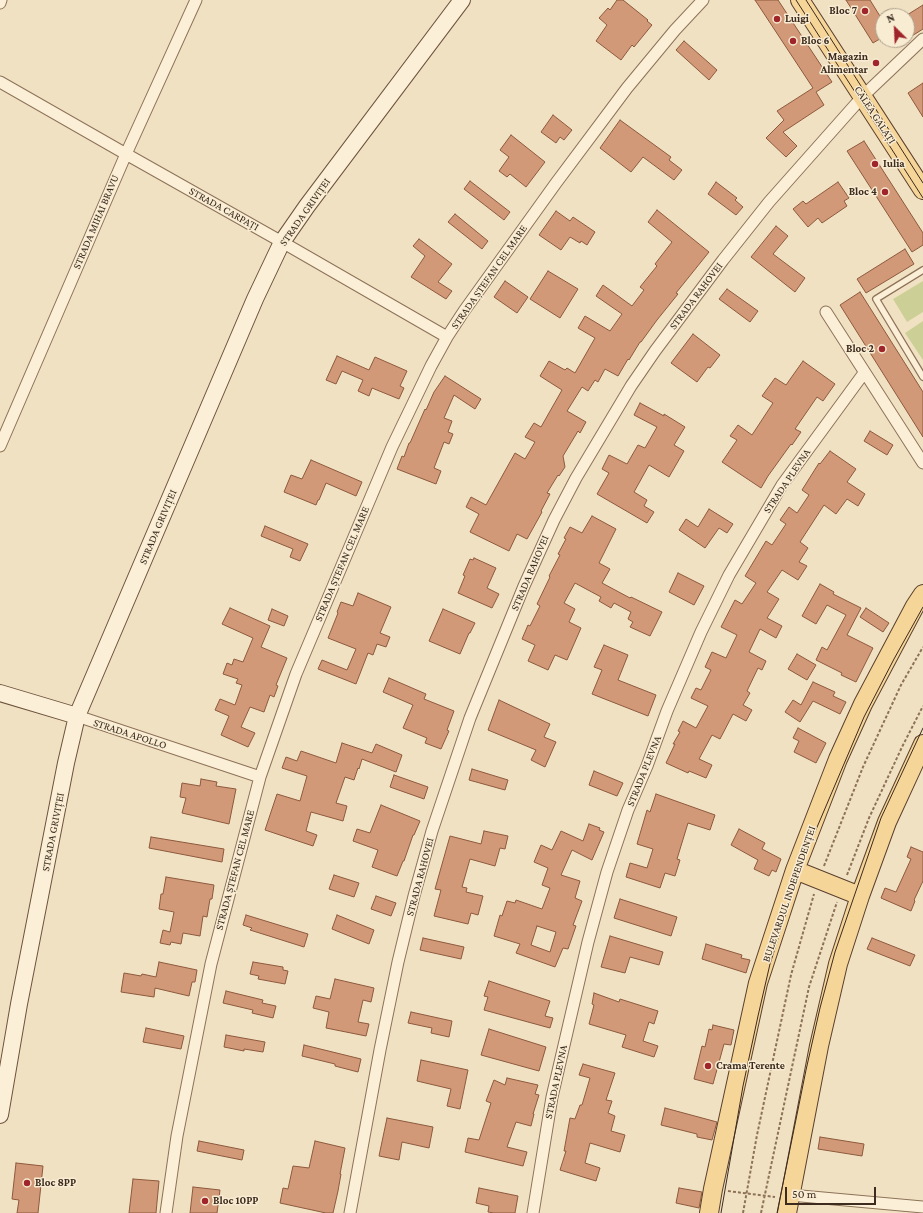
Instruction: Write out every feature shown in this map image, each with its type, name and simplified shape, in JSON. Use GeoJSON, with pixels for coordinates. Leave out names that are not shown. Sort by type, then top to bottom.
{"type":"FeatureCollection","features":[{"type":"Feature","properties":{"kind":"main road","name":"STRADA GRIVIȚEI"},"geometry":{"type":"LineString","coordinates":[[0,1115],[19,1004],[66,764],[77,716],[255,299],[282,242],[307,206],[462,0]]}},
{"type":"Feature","properties":{"kind":"main road","name":"CALEA GALAȚI"},"geometry":{"type":"LineString","coordinates":[[800,0],[923,190]]}},
{"type":"Feature","properties":{"kind":"main road","name":"BULEVARDUL INDEPENDENȚEI"},"geometry":{"type":"LineString","coordinates":[[709,1213],[758,983],[795,870],[838,759],[863,704],[915,606],[923,594]]}},
{"type":"Feature","properties":{"kind":"main road","name":"STRADA APOLLO"},"geometry":{"type":"LineString","coordinates":[[0,693],[77,716]]}},
{"type":"Feature","properties":{"kind":"main road"},"geometry":{"type":"LineString","coordinates":[[787,1213],[819,1046],[838,964],[860,896],[887,822],[923,744]]}},
{"type":"Feature","properties":{"kind":"main road"},"geometry":{"type":"LineString","coordinates":[[795,870],[860,896]]}},
{"type":"Feature","properties":{"kind":"street","name":"STRADA MIHAI BRAVU"},"geometry":{"type":"LineString","coordinates":[[0,446],[126,154],[196,0]]}},
{"type":"Feature","properties":{"kind":"street","name":"STRADA ȘTEFAN CEL MARE"},"geometry":{"type":"LineString","coordinates":[[166,1213],[177,1136],[211,964],[260,777],[296,674],[347,551],[402,426],[430,366],[446,337],[556,183],[623,94],[670,35],[703,0]]}},
{"type":"Feature","properties":{"kind":"street","name":"STRADA RAHOVEI"},"geometry":{"type":"LineString","coordinates":[[350,1213],[378,1058],[398,962],[430,838],[470,718],[540,548],[576,478],[631,386],[655,351],[723,260],[769,202],[863,96],[923,39]]}},
{"type":"Feature","properties":{"kind":"street","name":"STRADA CARPAȚI"},"geometry":{"type":"LineString","coordinates":[[0,82],[446,337]]}},
{"type":"Feature","properties":{"kind":"street"},"geometry":{"type":"LineString","coordinates":[[826,312],[923,463]]}},
{"type":"Feature","properties":{"kind":"street","name":"STRADA PLEVNA"},"geometry":{"type":"LineString","coordinates":[[533,1213],[552,1097],[588,942],[606,872],[628,810],[701,632],[729,575],[782,485],[864,373]]}},
{"type":"Feature","properties":{"kind":"street","name":"STRADA APOLLO"},"geometry":{"type":"LineString","coordinates":[[77,716],[260,777]]}},
{"type":"Feature","properties":{"kind":"street"},"geometry":{"type":"LineString","coordinates":[[790,1195],[923,1207]]}},
{"type":"Feature","properties":{"kind":"lane"},"geometry":{"type":"LineString","coordinates":[[923,270],[876,299],[923,377]]}},
{"type":"Feature","properties":{"kind":"path"},"geometry":{"type":"LineString","coordinates":[[743,1213],[757,1135],[791,975],[808,920],[818,880],[866,760],[901,685],[923,647]]}},
{"type":"Feature","properties":{"kind":"path"},"geometry":{"type":"LineString","coordinates":[[713,1189],[780,1198],[790,1195]]}},
{"type":"Feature","properties":{"kind":"green space"},"geometry":{"type":"Polygon","coordinates":[[[923,281],[923,312],[907,322],[893,299],[923,281]]]}},
{"type":"Feature","properties":{"kind":"green space"},"geometry":{"type":"Polygon","coordinates":[[[923,321],[923,360],[905,333],[923,321]]]}},
{"type":"Feature","properties":{"kind":"building"},"geometry":{"type":"Polygon","coordinates":[[[617,0],[623,0],[652,25],[634,47],[632,45],[621,60],[596,41],[607,25],[599,18],[608,8],[610,10],[617,0]]]}},
{"type":"Feature","properties":{"kind":"building","name":"Bloc 6"},"geometry":{"type":"Polygon","coordinates":[[[755,0],[778,0],[832,82],[816,92],[824,105],[783,132],[797,146],[786,157],[766,138],[784,120],[777,111],[813,88],[755,0]]]}},
{"type":"Feature","properties":{"kind":"building","name":"Bloc 7"},"geometry":{"type":"Polygon","coordinates":[[[846,0],[870,0],[875,8],[875,42],[873,43],[846,0]]]}},
{"type":"Feature","properties":{"kind":"building"},"geometry":{"type":"Polygon","coordinates":[[[923,5],[923,29],[915,34],[915,10],[923,5]]]}},
{"type":"Feature","properties":{"kind":"building"},"geometry":{"type":"Polygon","coordinates":[[[684,41],[717,70],[709,80],[676,50],[684,41]]]}},
{"type":"Feature","properties":{"kind":"building"},"geometry":{"type":"Polygon","coordinates":[[[923,83],[923,117],[908,93],[923,83]]]}},
{"type":"Feature","properties":{"kind":"building"},"geometry":{"type":"Polygon","coordinates":[[[553,115],[572,130],[564,140],[560,137],[556,143],[541,132],[553,115]]]}},
{"type":"Feature","properties":{"kind":"building"},"geometry":{"type":"Polygon","coordinates":[[[620,120],[671,157],[669,160],[682,170],[674,180],[643,157],[631,172],[600,148],[620,120]]]}},
{"type":"Feature","properties":{"kind":"building"},"geometry":{"type":"Polygon","coordinates":[[[511,135],[545,162],[526,187],[510,174],[507,177],[499,171],[509,157],[500,150],[511,135]]]}},
{"type":"Feature","properties":{"kind":"building","name":"Bloc 4"},"geometry":{"type":"Polygon","coordinates":[[[864,141],[923,233],[923,245],[912,252],[847,151],[864,141]]]}},
{"type":"Feature","properties":{"kind":"building"},"geometry":{"type":"Polygon","coordinates":[[[470,181],[510,212],[504,220],[464,189],[470,181]]]}},
{"type":"Feature","properties":{"kind":"building"},"geometry":{"type":"Polygon","coordinates":[[[716,182],[737,198],[735,200],[743,207],[736,215],[708,194],[716,182]]]}},
{"type":"Feature","properties":{"kind":"building"},"geometry":{"type":"Polygon","coordinates":[[[838,182],[849,198],[844,201],[847,206],[822,223],[818,218],[808,227],[793,209],[803,201],[806,204],[838,182]]]}},
{"type":"Feature","properties":{"kind":"building"},"geometry":{"type":"Polygon","coordinates":[[[657,210],[709,252],[676,293],[678,294],[640,342],[618,376],[605,369],[598,382],[595,380],[588,391],[582,387],[567,411],[586,422],[580,433],[578,431],[563,456],[565,467],[559,476],[558,475],[547,493],[550,494],[527,539],[517,534],[509,551],[470,532],[479,514],[466,507],[471,497],[486,505],[515,453],[525,459],[535,442],[525,437],[534,423],[541,427],[562,390],[540,376],[549,361],[565,370],[567,368],[575,373],[595,338],[578,328],[585,316],[610,331],[622,314],[596,296],[603,285],[632,306],[644,290],[640,287],[657,266],[655,264],[672,242],[648,222],[657,210]]]}},
{"type":"Feature","properties":{"kind":"building"},"geometry":{"type":"Polygon","coordinates":[[[556,211],[570,221],[573,217],[595,232],[587,245],[570,237],[561,250],[539,235],[556,211]]]}},
{"type":"Feature","properties":{"kind":"building"},"geometry":{"type":"Polygon","coordinates":[[[455,214],[488,241],[482,249],[448,222],[455,214]]]}},
{"type":"Feature","properties":{"kind":"building"},"geometry":{"type":"Polygon","coordinates":[[[776,226],[788,236],[773,254],[805,278],[795,292],[751,257],[776,226]]]}},
{"type":"Feature","properties":{"kind":"building"},"geometry":{"type":"Polygon","coordinates":[[[419,239],[452,264],[438,282],[452,291],[446,299],[411,277],[425,256],[413,246],[419,239]]]}},
{"type":"Feature","properties":{"kind":"building"},"geometry":{"type":"Polygon","coordinates":[[[905,249],[914,264],[866,293],[857,279],[905,249]]]}},
{"type":"Feature","properties":{"kind":"building"},"geometry":{"type":"Polygon","coordinates":[[[548,271],[578,289],[560,318],[530,299],[548,271]]]}},
{"type":"Feature","properties":{"kind":"building"},"geometry":{"type":"Polygon","coordinates":[[[505,281],[528,297],[517,313],[494,297],[505,281]]]}},
{"type":"Feature","properties":{"kind":"building"},"geometry":{"type":"Polygon","coordinates":[[[727,289],[758,311],[750,322],[719,299],[727,289]]]}},
{"type":"Feature","properties":{"kind":"building","name":"Bloc 2"},"geometry":{"type":"Polygon","coordinates":[[[860,292],[923,392],[923,437],[840,305],[860,292]]]}},
{"type":"Feature","properties":{"kind":"building"},"geometry":{"type":"Polygon","coordinates":[[[693,334],[720,355],[710,368],[708,367],[697,382],[671,363],[693,334]]]}},
{"type":"Feature","properties":{"kind":"building"},"geometry":{"type":"Polygon","coordinates":[[[337,356],[369,370],[375,357],[407,371],[400,386],[404,388],[399,399],[372,388],[369,396],[358,391],[363,380],[342,371],[336,384],[326,380],[337,356]]]}},
{"type":"Feature","properties":{"kind":"building"},"geometry":{"type":"Polygon","coordinates":[[[803,361],[835,384],[823,401],[817,397],[795,429],[801,432],[768,476],[761,488],[722,462],[737,440],[730,436],[738,425],[752,435],[773,403],[762,396],[775,378],[786,385],[803,361]]]}},
{"type":"Feature","properties":{"kind":"building"},"geometry":{"type":"Polygon","coordinates":[[[445,376],[481,399],[475,409],[454,395],[444,418],[452,421],[448,432],[453,434],[449,444],[444,442],[434,468],[441,471],[436,484],[397,469],[402,456],[404,457],[425,409],[426,410],[434,392],[445,376]]]}},
{"type":"Feature","properties":{"kind":"building"},"geometry":{"type":"Polygon","coordinates":[[[640,403],[664,416],[664,414],[685,427],[674,445],[684,451],[669,477],[649,465],[634,492],[647,500],[644,506],[654,512],[647,523],[597,494],[609,473],[602,469],[609,455],[627,464],[638,445],[645,448],[657,427],[634,415],[640,403]]]}},
{"type":"Feature","properties":{"kind":"building"},"geometry":{"type":"Polygon","coordinates":[[[870,431],[893,445],[887,455],[864,441],[870,431]]]}},
{"type":"Feature","properties":{"kind":"building"},"geometry":{"type":"Polygon","coordinates":[[[830,451],[856,469],[847,482],[865,494],[858,506],[847,499],[836,514],[824,505],[800,542],[808,548],[799,562],[807,566],[798,580],[782,570],[767,592],[779,599],[767,618],[782,626],[776,638],[760,629],[749,652],[766,661],[762,670],[758,668],[747,691],[750,693],[743,705],[752,710],[746,721],[733,714],[720,739],[712,735],[699,759],[712,765],[706,778],[689,771],[688,773],[666,763],[675,744],[673,744],[680,732],[678,731],[683,721],[696,728],[708,706],[691,698],[696,688],[701,690],[711,670],[705,667],[712,652],[726,658],[737,635],[721,627],[735,600],[742,604],[756,583],[745,576],[766,541],[772,545],[786,524],[780,520],[789,507],[797,513],[809,495],[802,490],[819,463],[820,464],[830,451]]]}},
{"type":"Feature","properties":{"kind":"building"},"geometry":{"type":"Polygon","coordinates":[[[311,460],[362,482],[356,496],[326,483],[316,505],[284,492],[291,475],[302,479],[311,460]]]}},
{"type":"Feature","properties":{"kind":"building"},"geometry":{"type":"Polygon","coordinates":[[[709,509],[733,524],[727,533],[719,528],[705,548],[679,530],[686,519],[698,527],[709,509]]]}},
{"type":"Feature","properties":{"kind":"building"},"geometry":{"type":"Polygon","coordinates":[[[592,516],[616,529],[599,563],[610,569],[602,583],[630,598],[631,597],[662,612],[650,636],[630,627],[633,622],[628,619],[631,612],[614,603],[611,608],[599,601],[601,597],[575,583],[564,603],[575,609],[569,622],[581,628],[567,660],[555,655],[548,670],[528,661],[535,645],[522,639],[528,625],[530,626],[540,606],[537,604],[560,555],[558,554],[566,539],[564,538],[570,527],[582,533],[592,516]]]}},
{"type":"Feature","properties":{"kind":"building"},"geometry":{"type":"Polygon","coordinates":[[[265,526],[308,544],[300,561],[290,557],[293,549],[261,536],[265,526]]]}},
{"type":"Feature","properties":{"kind":"building"},"geometry":{"type":"Polygon","coordinates":[[[474,558],[496,568],[487,588],[499,594],[492,608],[458,593],[465,576],[463,575],[470,559],[473,560],[474,558]]]}},
{"type":"Feature","properties":{"kind":"building"},"geometry":{"type":"Polygon","coordinates":[[[678,573],[704,586],[694,605],[669,592],[678,573]]]}},
{"type":"Feature","properties":{"kind":"building"},"geometry":{"type":"Polygon","coordinates":[[[820,584],[834,592],[833,594],[861,608],[847,635],[873,648],[856,682],[816,660],[822,647],[827,650],[846,615],[827,605],[816,624],[802,616],[820,584]]]}},
{"type":"Feature","properties":{"kind":"building"},"geometry":{"type":"Polygon","coordinates":[[[358,593],[391,607],[380,633],[390,637],[386,647],[377,644],[373,655],[368,653],[356,684],[318,669],[322,660],[347,670],[356,649],[328,638],[341,602],[353,606],[358,593]]]}},
{"type":"Feature","properties":{"kind":"building"},"geometry":{"type":"Polygon","coordinates":[[[230,608],[270,626],[261,647],[287,658],[276,685],[278,686],[274,697],[270,695],[264,712],[250,707],[241,727],[255,733],[248,747],[221,735],[229,716],[215,710],[220,699],[235,705],[242,685],[236,683],[238,679],[223,674],[227,663],[232,665],[234,659],[243,662],[253,638],[222,624],[230,608]]]}},
{"type":"Feature","properties":{"kind":"building"},"geometry":{"type":"Polygon","coordinates":[[[866,608],[889,623],[883,632],[860,617],[866,608]]]}},
{"type":"Feature","properties":{"kind":"building"},"geometry":{"type":"Polygon","coordinates":[[[272,609],[288,616],[284,626],[268,620],[272,609]]]}},
{"type":"Feature","properties":{"kind":"building"},"geometry":{"type":"Polygon","coordinates":[[[443,609],[475,623],[460,654],[429,641],[443,609]]]}},
{"type":"Feature","properties":{"kind":"building"},"geometry":{"type":"Polygon","coordinates":[[[604,645],[628,655],[618,680],[656,695],[648,716],[592,694],[602,670],[594,667],[604,645]]]}},
{"type":"Feature","properties":{"kind":"building"},"geometry":{"type":"Polygon","coordinates":[[[797,654],[816,665],[807,680],[788,669],[797,654]]]}},
{"type":"Feature","properties":{"kind":"building"},"geometry":{"type":"Polygon","coordinates":[[[389,678],[426,694],[424,699],[454,711],[447,730],[449,731],[441,749],[425,743],[427,738],[403,728],[413,705],[383,692],[389,678]]]}},
{"type":"Feature","properties":{"kind":"building"},"geometry":{"type":"Polygon","coordinates":[[[813,682],[835,692],[833,696],[846,702],[840,714],[813,701],[800,722],[785,712],[793,700],[801,705],[813,682]]]}},
{"type":"Feature","properties":{"kind":"building"},"geometry":{"type":"Polygon","coordinates":[[[499,700],[550,724],[544,737],[556,742],[545,767],[531,760],[536,750],[488,730],[499,700]]]}},
{"type":"Feature","properties":{"kind":"building"},"geometry":{"type":"Polygon","coordinates":[[[798,728],[826,743],[816,763],[794,752],[799,741],[793,738],[798,728]]]}},
{"type":"Feature","properties":{"kind":"building"},"geometry":{"type":"Polygon","coordinates":[[[342,743],[372,753],[376,744],[402,755],[396,772],[362,759],[354,780],[345,777],[336,803],[347,806],[343,821],[311,812],[306,831],[317,835],[313,846],[265,830],[277,794],[300,801],[307,776],[282,768],[286,757],[297,761],[301,751],[336,763],[342,743]]]}},
{"type":"Feature","properties":{"kind":"building"},"geometry":{"type":"Polygon","coordinates":[[[472,769],[508,780],[505,790],[469,780],[472,769]]]}},
{"type":"Feature","properties":{"kind":"building"},"geometry":{"type":"Polygon","coordinates":[[[594,771],[623,783],[617,796],[589,785],[594,771]]]}},
{"type":"Feature","properties":{"kind":"building"},"geometry":{"type":"Polygon","coordinates":[[[394,775],[428,787],[424,799],[390,787],[394,775]]]}},
{"type":"Feature","properties":{"kind":"building"},"geometry":{"type":"Polygon","coordinates":[[[201,779],[217,782],[216,786],[236,789],[229,824],[182,813],[186,798],[180,797],[182,783],[200,786],[201,779]]]}},
{"type":"Feature","properties":{"kind":"building"},"geometry":{"type":"Polygon","coordinates":[[[656,794],[715,815],[710,830],[688,823],[677,859],[680,860],[675,876],[665,873],[660,888],[626,877],[630,863],[647,868],[653,849],[637,844],[647,810],[650,812],[656,794]]]}},
{"type":"Feature","properties":{"kind":"building"},"geometry":{"type":"Polygon","coordinates":[[[381,805],[420,821],[397,876],[372,867],[378,850],[353,841],[357,829],[370,833],[381,805]]]}},
{"type":"Feature","properties":{"kind":"building"},"geometry":{"type":"Polygon","coordinates":[[[589,824],[600,828],[599,830],[604,832],[592,860],[572,850],[561,875],[580,881],[575,898],[582,901],[573,925],[576,926],[568,949],[563,948],[555,967],[516,953],[520,944],[494,936],[500,915],[502,916],[507,901],[515,903],[516,900],[542,909],[550,888],[542,885],[548,868],[534,862],[541,845],[552,850],[561,831],[583,841],[589,824]],[[537,926],[531,945],[550,952],[556,932],[537,926]]]}},
{"type":"Feature","properties":{"kind":"building"},"geometry":{"type":"Polygon","coordinates":[[[739,829],[765,843],[762,849],[781,859],[776,872],[772,870],[769,876],[754,869],[758,860],[731,845],[739,829]]]}},
{"type":"Feature","properties":{"kind":"building"},"geometry":{"type":"Polygon","coordinates":[[[484,831],[508,836],[505,849],[500,848],[495,866],[470,859],[462,887],[467,888],[466,892],[483,896],[478,915],[471,913],[468,924],[434,916],[441,890],[435,889],[450,836],[481,844],[484,831]]]}},
{"type":"Feature","properties":{"kind":"building"},"geometry":{"type":"Polygon","coordinates":[[[151,837],[224,849],[222,862],[149,848],[151,837]]]}},
{"type":"Feature","properties":{"kind":"building"},"geometry":{"type":"Polygon","coordinates":[[[911,847],[923,852],[923,881],[914,900],[915,901],[911,911],[881,898],[885,888],[896,892],[911,859],[907,857],[911,847]]]}},
{"type":"Feature","properties":{"kind":"building"},"geometry":{"type":"Polygon","coordinates":[[[334,875],[359,883],[354,897],[329,889],[334,875]]]}},
{"type":"Feature","properties":{"kind":"building"},"geometry":{"type":"Polygon","coordinates":[[[166,877],[214,885],[207,917],[203,916],[200,936],[183,933],[181,944],[171,942],[170,945],[160,943],[163,930],[170,932],[174,912],[159,909],[161,894],[163,894],[166,877]]]}},
{"type":"Feature","properties":{"kind":"building"},"geometry":{"type":"Polygon","coordinates":[[[376,896],[396,903],[391,916],[371,909],[376,896]]]}},
{"type":"Feature","properties":{"kind":"building"},"geometry":{"type":"Polygon","coordinates":[[[620,899],[677,917],[671,936],[614,918],[620,899]]]}},
{"type":"Feature","properties":{"kind":"building"},"geometry":{"type":"Polygon","coordinates":[[[246,915],[308,934],[304,947],[250,930],[252,928],[243,925],[246,915]]]}},
{"type":"Feature","properties":{"kind":"building"},"geometry":{"type":"Polygon","coordinates":[[[337,915],[374,930],[369,944],[332,929],[337,915]]]}},
{"type":"Feature","properties":{"kind":"building"},"geometry":{"type":"Polygon","coordinates":[[[610,936],[663,952],[659,965],[630,957],[625,973],[601,967],[610,936]]]}},
{"type":"Feature","properties":{"kind":"building"},"geometry":{"type":"Polygon","coordinates":[[[423,938],[464,947],[461,959],[420,950],[423,938]]]}},
{"type":"Feature","properties":{"kind":"building"},"geometry":{"type":"Polygon","coordinates":[[[872,938],[915,955],[910,966],[867,949],[872,938]]]}},
{"type":"Feature","properties":{"kind":"building"},"geometry":{"type":"Polygon","coordinates":[[[706,944],[742,955],[741,958],[750,960],[746,973],[702,959],[706,944]]]}},
{"type":"Feature","properties":{"kind":"building"},"geometry":{"type":"Polygon","coordinates":[[[159,962],[197,970],[195,982],[192,982],[189,996],[155,988],[154,997],[121,992],[124,973],[141,976],[142,974],[156,977],[159,962]]]}},
{"type":"Feature","properties":{"kind":"building"},"geometry":{"type":"Polygon","coordinates":[[[253,962],[283,967],[283,970],[288,971],[285,984],[258,979],[259,976],[250,974],[253,962]]]}},
{"type":"Feature","properties":{"kind":"building"},"geometry":{"type":"Polygon","coordinates":[[[335,979],[374,988],[371,1002],[363,1000],[358,1022],[369,1024],[366,1036],[326,1028],[329,1012],[313,1008],[316,996],[330,999],[335,979]]]}},
{"type":"Feature","properties":{"kind":"building"},"geometry":{"type":"Polygon","coordinates":[[[489,981],[550,1001],[545,1016],[553,1018],[550,1028],[484,1010],[488,997],[484,996],[489,981]]]}},
{"type":"Feature","properties":{"kind":"building"},"geometry":{"type":"Polygon","coordinates":[[[226,991],[263,1000],[262,1003],[276,1006],[273,1018],[252,1013],[253,1010],[223,1003],[226,991]]]}},
{"type":"Feature","properties":{"kind":"building"},"geometry":{"type":"Polygon","coordinates":[[[594,993],[619,1002],[620,999],[658,1011],[654,1024],[649,1022],[643,1041],[658,1046],[654,1057],[622,1047],[626,1035],[589,1024],[594,1005],[592,1004],[594,993]]]}},
{"type":"Feature","properties":{"kind":"building"},"geometry":{"type":"Polygon","coordinates":[[[411,1012],[452,1021],[449,1037],[431,1033],[432,1028],[408,1023],[411,1012]]]}},
{"type":"Feature","properties":{"kind":"building"},"geometry":{"type":"Polygon","coordinates":[[[713,1025],[734,1030],[731,1045],[724,1044],[713,1084],[694,1079],[702,1046],[705,1047],[709,1029],[712,1030],[713,1025]]]}},
{"type":"Feature","properties":{"kind":"building"},"geometry":{"type":"Polygon","coordinates":[[[146,1028],[184,1036],[181,1049],[143,1042],[146,1028]]]}},
{"type":"Feature","properties":{"kind":"building"},"geometry":{"type":"Polygon","coordinates":[[[489,1029],[546,1047],[539,1071],[481,1055],[489,1029]]]}},
{"type":"Feature","properties":{"kind":"building"},"geometry":{"type":"Polygon","coordinates":[[[226,1035],[265,1042],[263,1052],[244,1049],[244,1051],[224,1047],[226,1035]]]}},
{"type":"Feature","properties":{"kind":"building"},"geometry":{"type":"Polygon","coordinates":[[[304,1045],[361,1059],[358,1072],[335,1066],[335,1064],[302,1056],[304,1045]]]}},
{"type":"Feature","properties":{"kind":"building"},"geometry":{"type":"Polygon","coordinates":[[[421,1060],[468,1070],[460,1109],[447,1106],[451,1089],[417,1081],[421,1060]]]}},
{"type":"Feature","properties":{"kind":"building"},"geometry":{"type":"Polygon","coordinates":[[[583,1064],[615,1073],[606,1100],[612,1101],[608,1113],[615,1116],[611,1131],[625,1135],[620,1152],[590,1143],[585,1163],[600,1168],[596,1181],[560,1170],[566,1151],[564,1151],[570,1118],[575,1119],[580,1105],[582,1105],[590,1078],[579,1075],[583,1064]]]}},
{"type":"Feature","properties":{"kind":"building"},"geometry":{"type":"Polygon","coordinates":[[[507,1078],[538,1085],[535,1094],[539,1095],[531,1126],[516,1122],[507,1147],[527,1152],[523,1166],[465,1152],[468,1138],[479,1140],[491,1103],[486,1101],[494,1080],[505,1085],[507,1078]]]}},
{"type":"Feature","properties":{"kind":"building"},"geometry":{"type":"Polygon","coordinates":[[[665,1108],[717,1122],[712,1140],[697,1137],[697,1134],[661,1125],[665,1108]]]}},
{"type":"Feature","properties":{"kind":"building"},"geometry":{"type":"Polygon","coordinates":[[[387,1118],[433,1127],[429,1148],[402,1142],[399,1160],[379,1156],[387,1118]]]}},
{"type":"Feature","properties":{"kind":"building"},"geometry":{"type":"Polygon","coordinates":[[[820,1137],[864,1144],[862,1156],[818,1149],[820,1137]]]}},
{"type":"Feature","properties":{"kind":"building"},"geometry":{"type":"Polygon","coordinates":[[[199,1141],[244,1150],[242,1160],[197,1151],[199,1141]]]}},
{"type":"Feature","properties":{"kind":"building"},"geometry":{"type":"Polygon","coordinates":[[[315,1141],[345,1148],[333,1213],[326,1213],[280,1203],[283,1188],[288,1189],[293,1166],[309,1168],[315,1141]]]}},
{"type":"Feature","properties":{"kind":"building","name":"Bloc 8PP"},"geometry":{"type":"Polygon","coordinates":[[[16,1163],[43,1166],[38,1213],[17,1213],[19,1200],[12,1199],[16,1163]]]}},
{"type":"Feature","properties":{"kind":"building"},"geometry":{"type":"Polygon","coordinates":[[[133,1179],[159,1181],[156,1213],[129,1213],[133,1179]]]}},
{"type":"Feature","properties":{"kind":"building","name":"Bloc 10PP"},"geometry":{"type":"Polygon","coordinates":[[[193,1187],[220,1190],[217,1213],[190,1213],[193,1187]]]}},
{"type":"Feature","properties":{"kind":"building"},"geometry":{"type":"Polygon","coordinates":[[[479,1188],[518,1196],[515,1213],[488,1212],[489,1206],[476,1203],[479,1188]]]}},
{"type":"Feature","properties":{"kind":"building"},"geometry":{"type":"Polygon","coordinates":[[[679,1188],[702,1192],[699,1208],[676,1203],[679,1188]]]}},
{"type":"Feature","properties":{"kind":"tram line"},"geometry":{"type":"LineString","coordinates":[[796,0],[923,198]]}},
{"type":"Feature","properties":{"kind":"tram line"},"geometry":{"type":"LineString","coordinates":[[806,0],[923,183]]}},
{"type":"Feature","properties":{"kind":"tram line"},"geometry":{"type":"LineString","coordinates":[[721,1213],[743,1086],[758,1016],[770,964],[799,872],[864,717],[923,607]]}},
{"type":"Feature","properties":{"kind":"tram line"},"geometry":{"type":"LineString","coordinates":[[777,1213],[806,1070],[820,1008],[835,952],[881,818],[923,728]]}},
{"type":"Feature","properties":{"kind":"place","name":"Bloc 7"},"geometry":{"type":"Point","coordinates":[865,11]}},
{"type":"Feature","properties":{"kind":"place","name":"Luigi"},"geometry":{"type":"Point","coordinates":[777,19]}},
{"type":"Feature","properties":{"kind":"place","name":"Bloc 6"},"geometry":{"type":"Point","coordinates":[793,41]}},
{"type":"Feature","properties":{"kind":"place","name":"Magazin Alimentar"},"geometry":{"type":"Point","coordinates":[876,63]}},
{"type":"Feature","properties":{"kind":"place","name":"Iulia"},"geometry":{"type":"Point","coordinates":[875,164]}},
{"type":"Feature","properties":{"kind":"place","name":"Bloc 4"},"geometry":{"type":"Point","coordinates":[885,192]}},
{"type":"Feature","properties":{"kind":"place","name":"Bloc 2"},"geometry":{"type":"Point","coordinates":[882,349]}},
{"type":"Feature","properties":{"kind":"place","name":"Crama Terente"},"geometry":{"type":"Point","coordinates":[708,1066]}},
{"type":"Feature","properties":{"kind":"place","name":"Bloc 8PP"},"geometry":{"type":"Point","coordinates":[27,1183]}},
{"type":"Feature","properties":{"kind":"place","name":"Bloc 10PP"},"geometry":{"type":"Point","coordinates":[205,1201]}}]}
